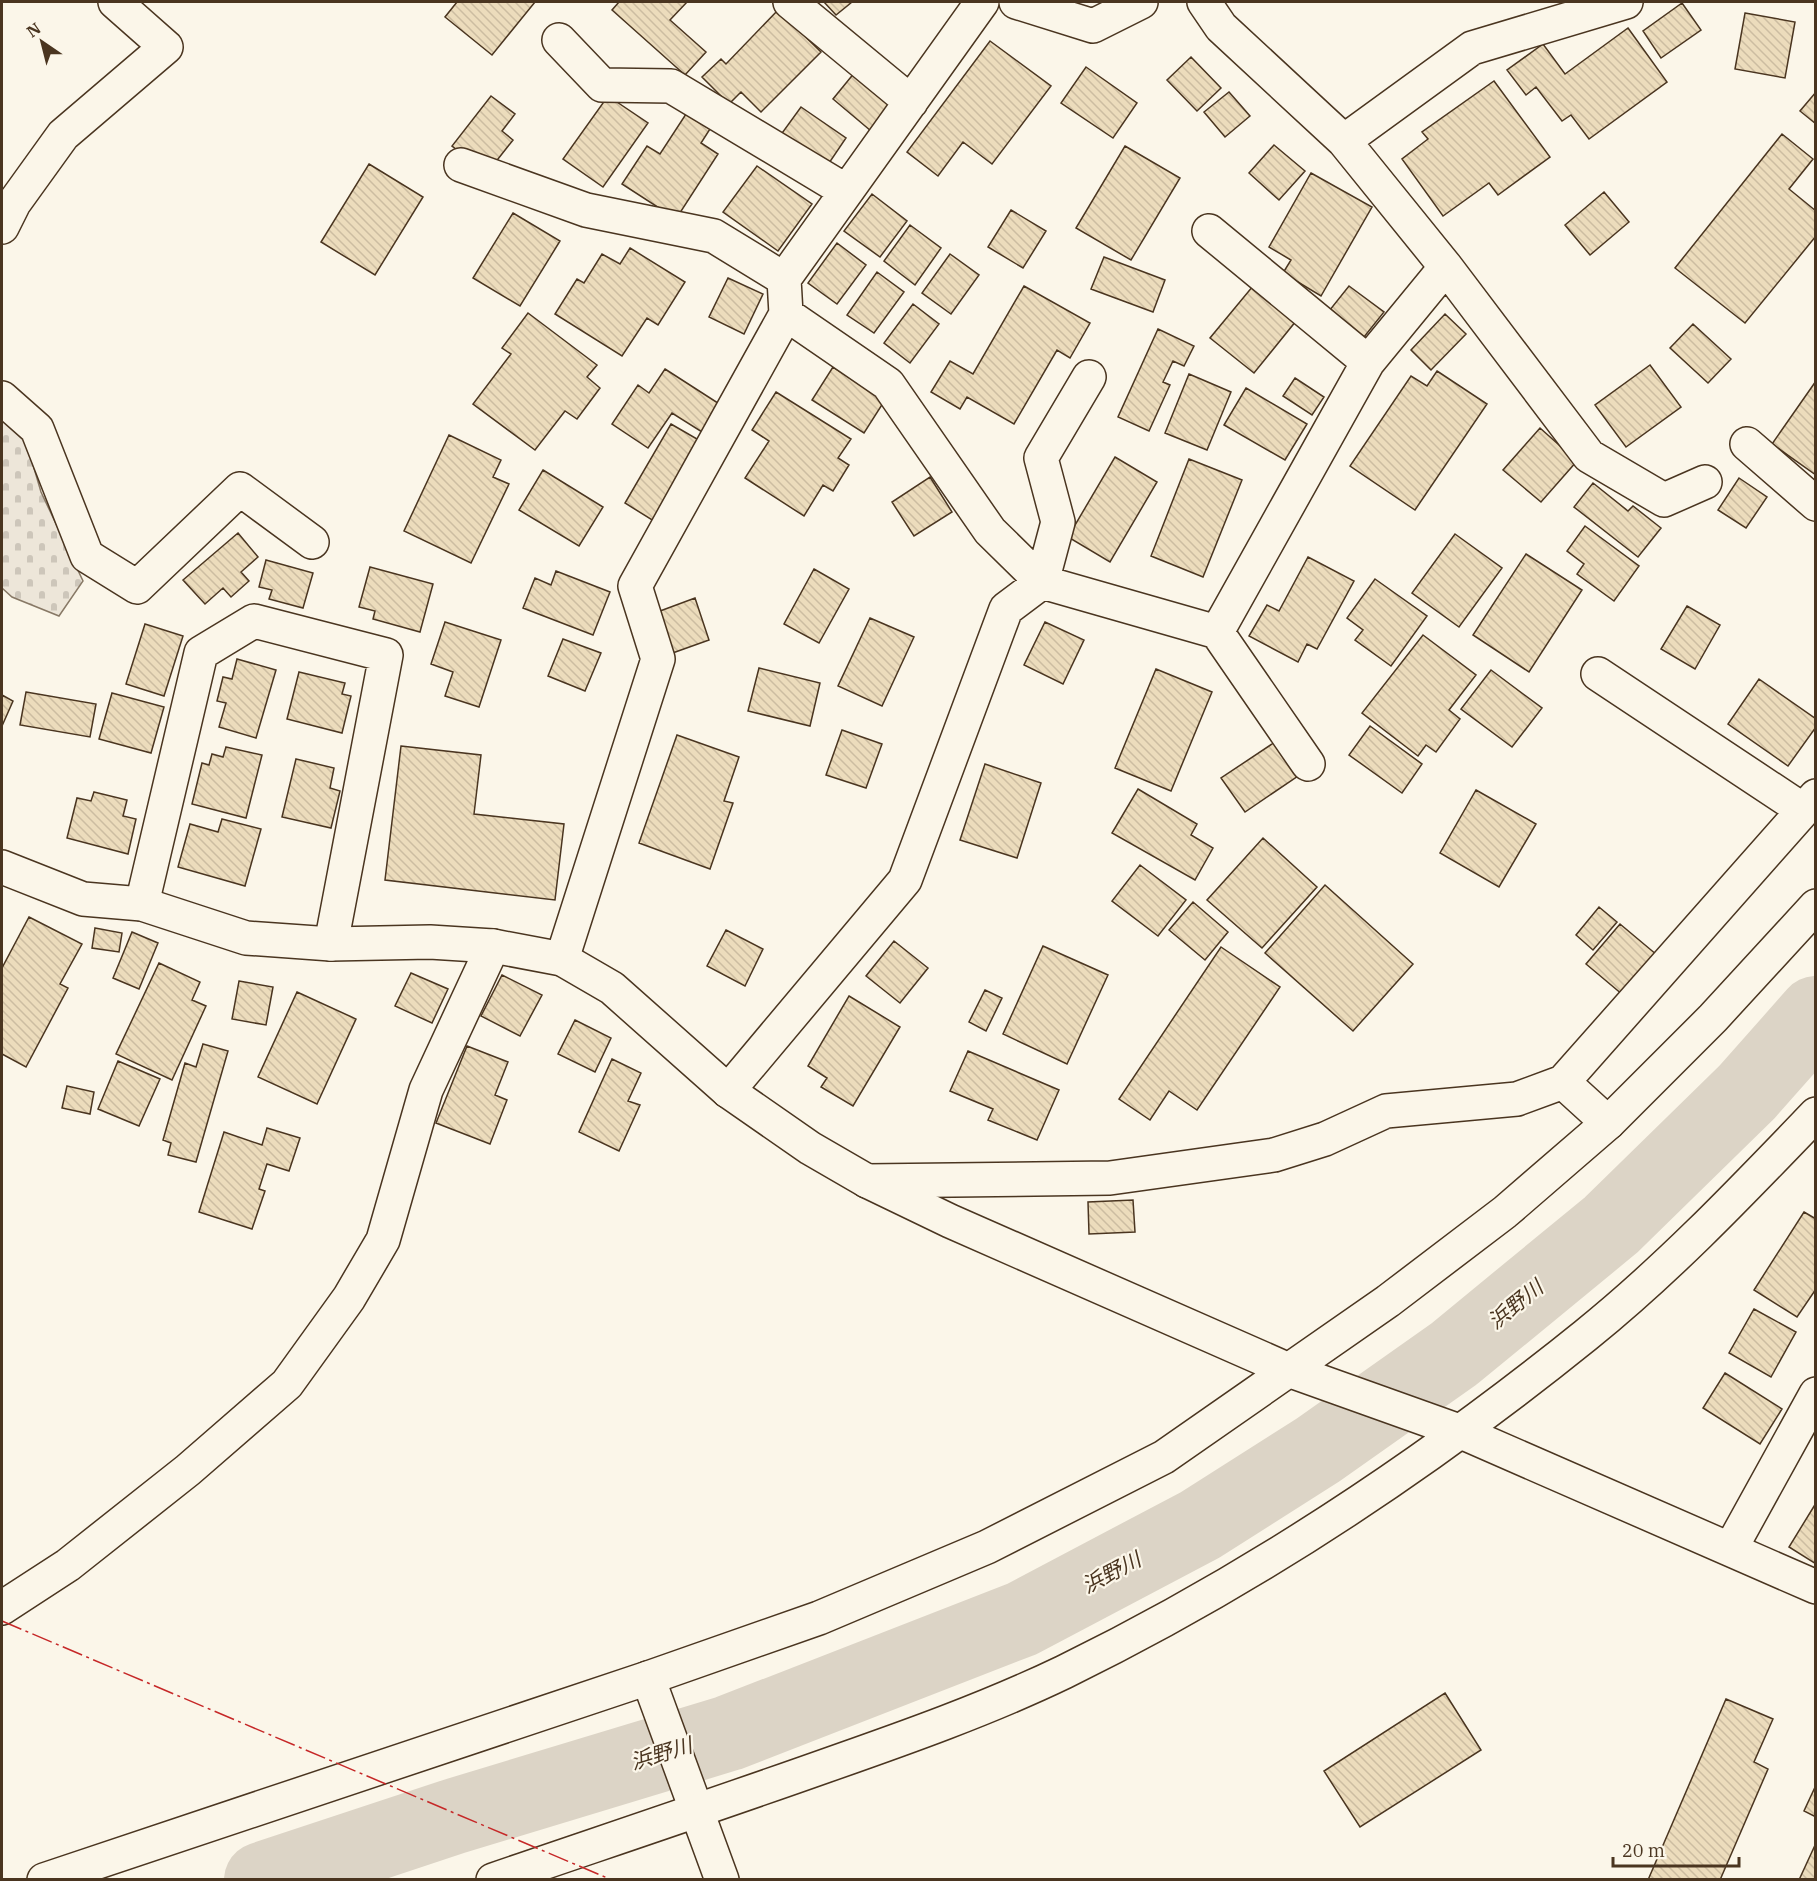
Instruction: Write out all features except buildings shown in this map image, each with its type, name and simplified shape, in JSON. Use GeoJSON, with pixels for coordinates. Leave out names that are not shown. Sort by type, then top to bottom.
{"type":"FeatureCollection","features":[{"type":"Feature","properties":{"kind":"street"},"geometry":{"type":"LineString","coordinates":[[2,227],[14,203],[63,135],[166,47],[115,2]]}},
{"type":"Feature","properties":{"kind":"street"},"geometry":{"type":"LineString","coordinates":[[790,2],[910,102]]}},
{"type":"Feature","properties":{"kind":"street"},"geometry":{"type":"LineString","coordinates":[[562,959],[658,659],[635,586],[786,314],[784,279],[982,2]]}},
{"type":"Feature","properties":{"kind":"street"},"geometry":{"type":"LineString","coordinates":[[1016,2],[1093,26],[1141,2]]}},
{"type":"Feature","properties":{"kind":"street"},"geometry":{"type":"LineString","coordinates":[[1204,2],[1221,27],[1344,141],[1446,267],[1589,456],[1664,500],[1705,482]]}},
{"type":"Feature","properties":{"kind":"street"},"geometry":{"type":"LineString","coordinates":[[1344,141],[1472,48],[1626,2]]}},
{"type":"Feature","properties":{"kind":"street"},"geometry":{"type":"LineString","coordinates":[[559,40],[602,85],[671,86],[846,191]]}},
{"type":"Feature","properties":{"kind":"street"},"geometry":{"type":"LineString","coordinates":[[461,165],[586,210],[714,236],[784,279]]}},
{"type":"Feature","properties":{"kind":"street"},"geometry":{"type":"LineString","coordinates":[[1209,231],[1368,362]]}},
{"type":"Feature","properties":{"kind":"street"},"geometry":{"type":"LineString","coordinates":[[1216,632],[1368,362],[1446,267]]}},
{"type":"Feature","properties":{"kind":"street"},"geometry":{"type":"LineString","coordinates":[[786,314],[888,384],[990,531],[1042,582],[1216,632],[1308,764]]}},
{"type":"Feature","properties":{"kind":"street"},"geometry":{"type":"LineString","coordinates":[[728,1092],[905,880],[1006,609],[1042,582],[1058,522],[1041,458],[1089,377]]}},
{"type":"Feature","properties":{"kind":"street"},"geometry":{"type":"LineString","coordinates":[[2,398],[37,429],[87,556],[137,587],[240,489],[312,542]]}},
{"type":"Feature","properties":{"kind":"street"},"geometry":{"type":"LineString","coordinates":[[1747,444],[1815,504]]}},
{"type":"Feature","properties":{"kind":"street"},"geometry":{"type":"LineString","coordinates":[[142,904],[201,653],[254,621],[386,655],[332,944]]}},
{"type":"Feature","properties":{"kind":"street"},"geometry":{"type":"LineString","coordinates":[[867,1181],[1110,1178],[1274,1155],[1325,1139],[1386,1111],[1517,1099],[1563,1082],[1809,803],[1598,674]]}},
{"type":"Feature","properties":{"kind":"street"},"geometry":{"type":"LineString","coordinates":[[2,867],[83,899],[142,904],[246,938],[332,944],[430,942],[493,946],[562,959],[612,988],[728,1092],[810,1148],[867,1181],[950,1221],[1291,1371],[1459,1431],[1731,1548],[1815,1587]]}},
{"type":"Feature","properties":{"kind":"street"},"geometry":{"type":"LineString","coordinates":[[44,1880],[648,1678],[819,1618],[987,1547],[1164,1457],[1291,1371],[1506,1212],[1608,1123],[1713,1018],[1815,906]]}},
{"type":"Feature","properties":{"kind":"street"},"geometry":{"type":"LineString","coordinates":[[2,1608],[68,1565],[170,1485],[287,1384],[349,1298],[383,1240],[426,1090],[493,946]]}},
{"type":"Feature","properties":{"kind":"street"},"geometry":{"type":"LineString","coordinates":[[1563,1082],[1608,1123]]}},
{"type":"Feature","properties":{"kind":"street"},"geometry":{"type":"LineString","coordinates":[[494,1880],[699,1811],[909,1736],[1062,1673],[1190,1604],[1325,1525],[1459,1431],[1588,1334],[1710,1224],[1815,1116]]}},
{"type":"Feature","properties":{"kind":"street"},"geometry":{"type":"LineString","coordinates":[[1731,1548],[1815,1394]]}},
{"type":"Feature","properties":{"kind":"street"},"geometry":{"type":"LineString","coordinates":[[648,1678],[699,1811],[722,1880]]}},
{"type":"Feature","properties":{"kind":"green space"},"geometry":{"type":"Polygon","coordinates":[[[2,404],[24,434],[41,492],[83,581],[59,616],[12,597],[2,588],[2,404]]]}},
{"type":"Feature","properties":{"kind":"waterway","name":"浜野川"},"geometry":{"type":"LineString","coordinates":[[262,1880],[452,1817],[729,1733],[1022,1619],[1200,1525],[1318,1450],[1454,1354],[1611,1225],[1747,1092],[1816,1014]]}},
{"type":"Feature","properties":{"kind":"power"},"geometry":{"type":"LineString","coordinates":[[2,1621],[612,1880]]}}]}
